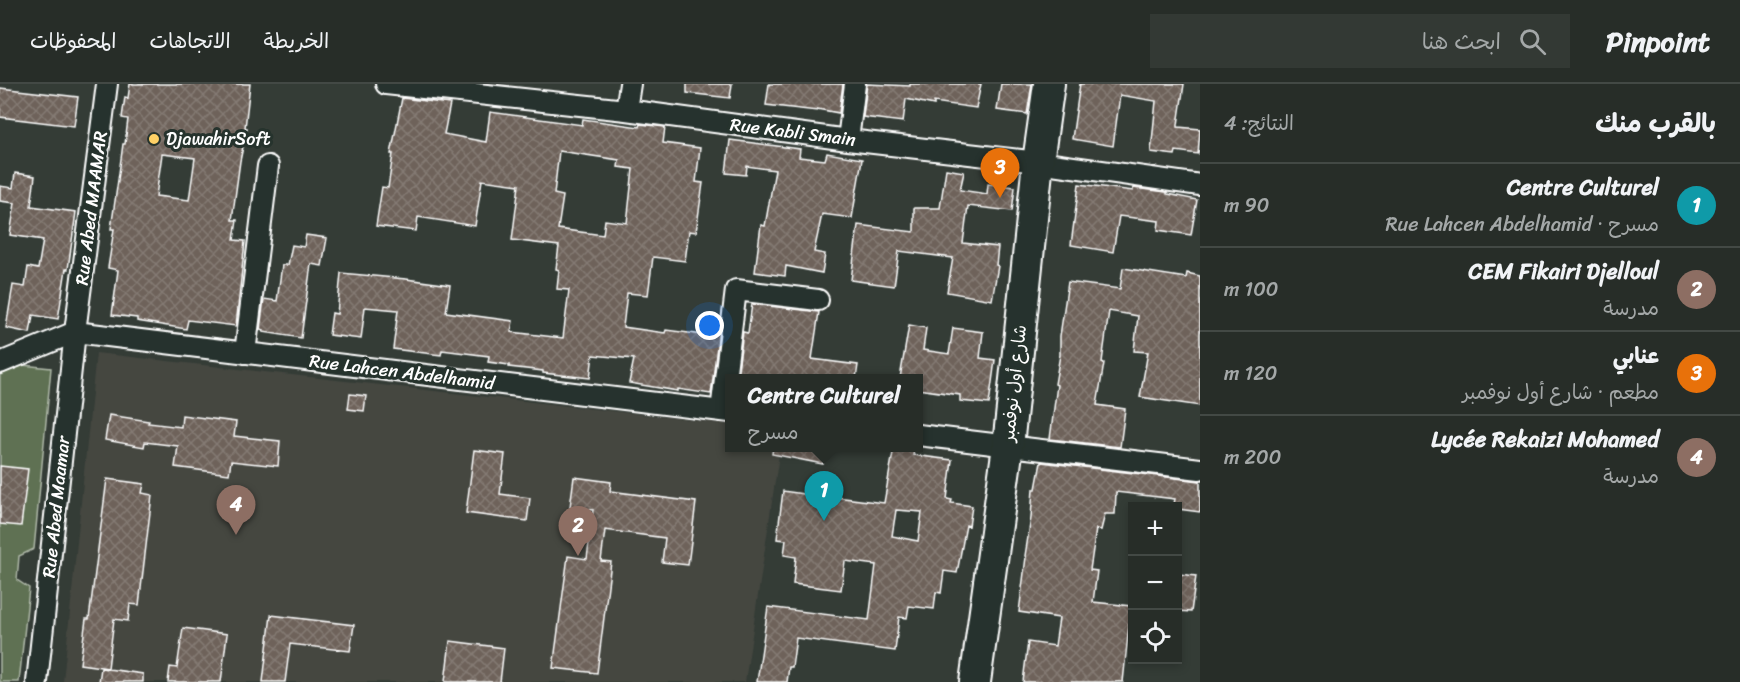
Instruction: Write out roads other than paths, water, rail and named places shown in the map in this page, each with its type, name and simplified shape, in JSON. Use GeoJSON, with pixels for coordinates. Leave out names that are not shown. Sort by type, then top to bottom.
{"type":"FeatureCollection","features":[{"type":"Feature","properties":{"kind":"main road","name":"شارع أول نوفمبر"},"geometry":{"type":"LineString","coordinates":[[975,682],[1008,446],[1048,84]]}},
{"type":"Feature","properties":{"kind":"street","name":"Rue Abed MAAMAR"},"geometry":{"type":"LineString","coordinates":[[75,332],[107,84]]}},
{"type":"Feature","properties":{"kind":"street"},"geometry":{"type":"LineString","coordinates":[[626,110],[630,84]]}},
{"type":"Feature","properties":{"kind":"street"},"geometry":{"type":"LineString","coordinates":[[848,140],[855,84]]}},
{"type":"Feature","properties":{"kind":"street","name":"Rue Kabli Smain"},"geometry":{"type":"LineString","coordinates":[[395,85],[626,110],[848,140],[1038,162],[1200,185]]}},
{"type":"Feature","properties":{"kind":"street"},"geometry":{"type":"LineString","coordinates":[[245,353],[268,166]]}},
{"type":"Feature","properties":{"kind":"street"},"geometry":{"type":"LineString","coordinates":[[728,374],[736,290],[818,300]]}},
{"type":"Feature","properties":{"kind":"street","name":"Rue Lahcen Abdelhamid"},"geometry":{"type":"LineString","coordinates":[[75,332],[725,411]]}},
{"type":"Feature","properties":{"kind":"street"},"geometry":{"type":"LineString","coordinates":[[0,363],[75,332]]}},
{"type":"Feature","properties":{"kind":"street","name":"Rue Abed Maamar"},"geometry":{"type":"LineString","coordinates":[[37,682],[75,332]]}},
{"type":"Feature","properties":{"kind":"street"},"geometry":{"type":"LineString","coordinates":[[923,436],[1200,469]]}},
{"type":"Feature","properties":{"kind":"place","name":"DjawahirSoft"},"geometry":{"type":"Point","coordinates":[154,139]}},
{"type":"Feature","properties":{"kind":"place","name":"عنابي"},"geometry":{"type":"Point","coordinates":[1000,198]}},
{"type":"Feature","properties":{"kind":"place","name":"Centre Culturel"},"geometry":{"type":"Point","coordinates":[824,521]}},
{"type":"Feature","properties":{"kind":"place","name":"Lycée Rekaizi Mohamed"},"geometry":{"type":"Point","coordinates":[236,535]}},
{"type":"Feature","properties":{"kind":"place","name":"CEM Fikairi Djelloul"},"geometry":{"type":"Point","coordinates":[578,556]}}]}
